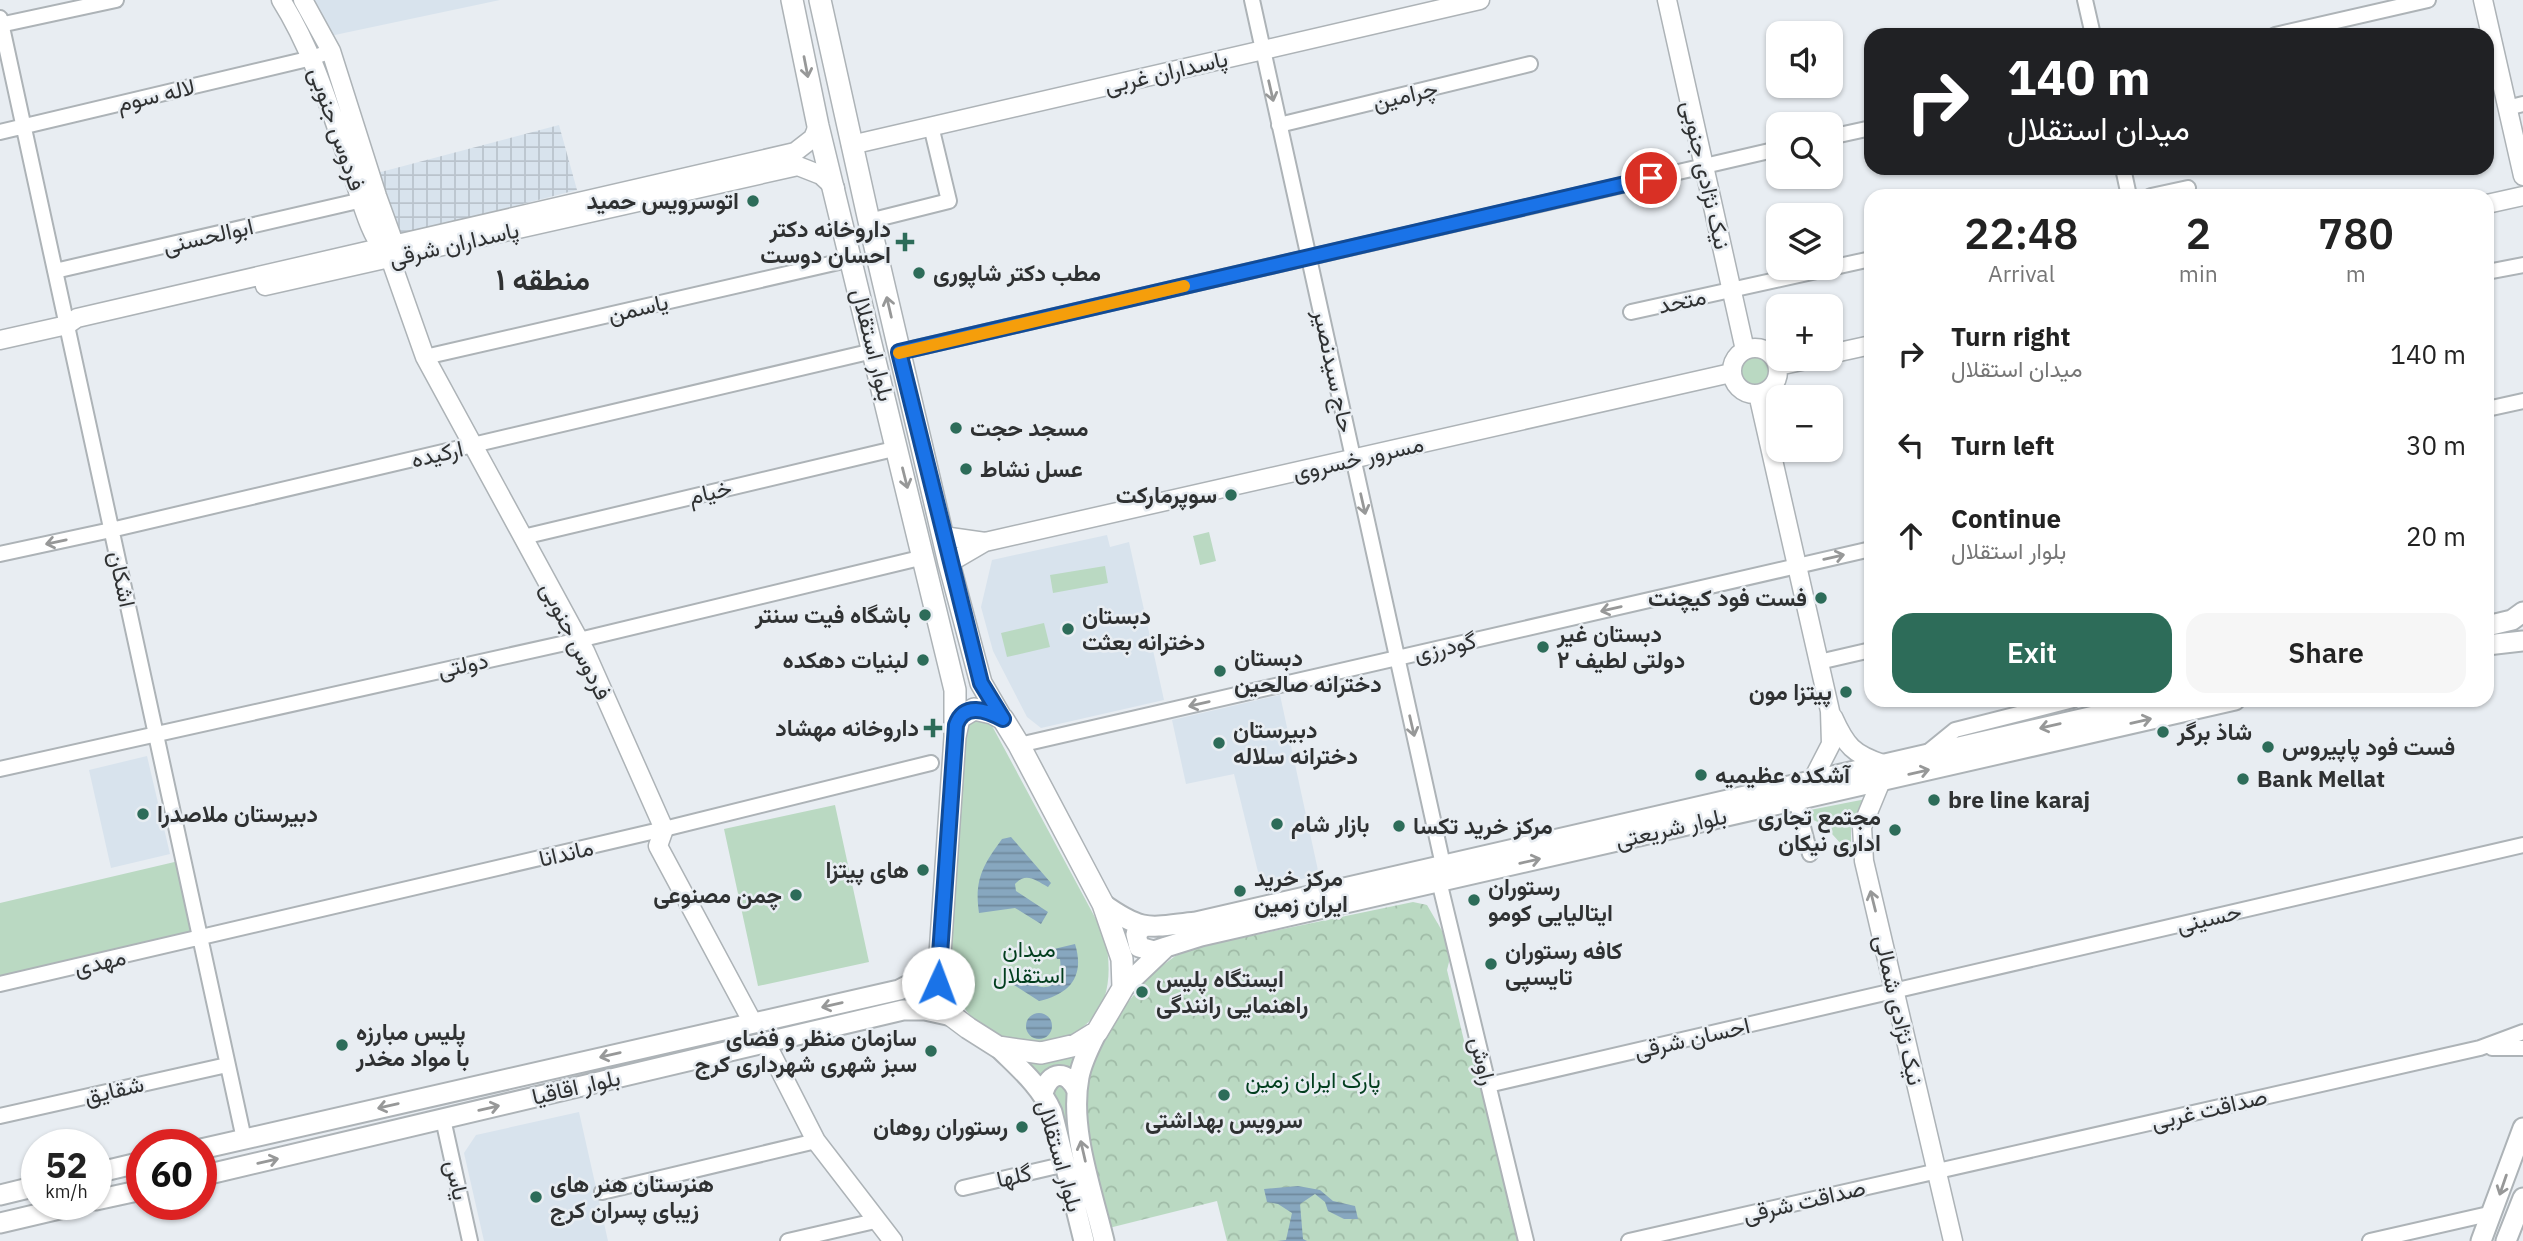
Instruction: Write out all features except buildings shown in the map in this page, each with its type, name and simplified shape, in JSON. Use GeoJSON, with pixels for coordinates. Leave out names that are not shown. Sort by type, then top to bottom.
{"type":"FeatureCollection","features":[{"type":"Feature","properties":{"kind":"main road","name":"بلوار استقلال"},"geometry":{"type":"LineString","coordinates":[[792,0],[818,126],[955,691],[955,737]]}},
{"type":"Feature","properties":{"kind":"main road","name":"بلوار استقلال"},"geometry":{"type":"LineString","coordinates":[[822,2],[851,145],[943,536],[981,683],[1003,719]]}},
{"type":"Feature","properties":{"kind":"main road"},"geometry":{"type":"LineString","coordinates":[[2494,624],[2519,618]]}},
{"type":"Feature","properties":{"kind":"main road"},"geometry":{"type":"LineString","coordinates":[[2494,644],[2523,641]]}},
{"type":"Feature","properties":{"kind":"main road","name":"بلوار شریعتی"},"geometry":{"type":"LineString","coordinates":[[1143,927],[1196,922],[1796,800],[1882,773],[1925,755],[2130,707]]}},
{"type":"Feature","properties":{"kind":"main road","name":"بلوار شریعتی"},"geometry":{"type":"LineString","coordinates":[[1123,988],[1166,947],[1441,873],[1812,781],[1882,773],[2201,707]]}},
{"type":"Feature","properties":{"kind":"main road"},"geometry":{"type":"LineString","coordinates":[[982,709],[1003,719],[1019,746],[1103,904],[1122,959],[1123,988],[1097,1032],[1076,1045],[1041,1054],[998,1047],[952,1016],[938,983],[955,737],[959,718],[968,711],[982,709]]}},
{"type":"Feature","properties":{"kind":"main road"},"geometry":{"type":"LineString","coordinates":[[1103,904],[1126,920],[1143,927],[1136,934],[1139,947],[1149,951],[1166,947]]}},
{"type":"Feature","properties":{"kind":"main road","name":"بلوار اقاقیا"},"geometry":{"type":"LineString","coordinates":[[217,1145],[899,990],[938,970]]}},
{"type":"Feature","properties":{"kind":"main road","name":"بلوار اقاقیا"},"geometry":{"type":"LineString","coordinates":[[217,1172],[903,1010],[925,1010],[952,1016]]}},
{"type":"Feature","properties":{"kind":"main road","name":"بلوار استقلال"},"geometry":{"type":"LineString","coordinates":[[1097,1032],[1083,1062],[1075,1107],[1104,1241]]}},
{"type":"Feature","properties":{"kind":"main road","name":"بلوار استقلال"},"geometry":{"type":"LineString","coordinates":[[998,1047],[1043,1093],[1052,1112],[1084,1241]]}},
{"type":"Feature","properties":{"kind":"main road"},"geometry":{"type":"LineString","coordinates":[[1043,1093],[1046,1083],[1054,1076],[1064,1076],[1073,1081],[1077,1091]]}},
{"type":"Feature","properties":{"kind":"main road"},"geometry":{"type":"LineString","coordinates":[[2481,1241],[2523,1128]]}},
{"type":"Feature","properties":{"kind":"main road"},"geometry":{"type":"LineString","coordinates":[[0,1195],[21,1190]]}},
{"type":"Feature","properties":{"kind":"main road"},"geometry":{"type":"LineString","coordinates":[[2506,1241],[2522,1203]]}},
{"type":"Feature","properties":{"kind":"main road"},"geometry":{"type":"LineString","coordinates":[[0,1223],[21,1218]]}},
{"type":"Feature","properties":{"kind":"street"},"geometry":{"type":"LineString","coordinates":[[0,23],[116,0]]}},
{"type":"Feature","properties":{"kind":"street","name":"فردوس جنوبی"},"geometry":{"type":"LineString","coordinates":[[281,0],[312,58],[369,199],[425,357],[579,640],[664,829],[658,846],[753,1023]]}},
{"type":"Feature","properties":{"kind":"street","name":"فردوس جنوبی"},"geometry":{"type":"LineString","coordinates":[[303,0],[331,51],[369,199]]}},
{"type":"Feature","properties":{"kind":"street","name":"حاج سیدنصیر"},"geometry":{"type":"LineString","coordinates":[[1252,0],[1397,658],[1441,873]]}},
{"type":"Feature","properties":{"kind":"street","name":"پاسداران غربی"},"geometry":{"type":"LineString","coordinates":[[851,145],[1480,0]]}},
{"type":"Feature","properties":{"kind":"street","name":"نیک نژادی جنوبی"},"geometry":{"type":"LineString","coordinates":[[1667,0],[1745,350]]}},
{"type":"Feature","properties":{"kind":"street"},"geometry":{"type":"LineString","coordinates":[[2085,0],[2091,28]]}},
{"type":"Feature","properties":{"kind":"street"},"geometry":{"type":"LineString","coordinates":[[2306,28],[2427,0]]}},
{"type":"Feature","properties":{"kind":"street"},"geometry":{"type":"LineString","coordinates":[[2483,0],[2491,28]]}},
{"type":"Feature","properties":{"kind":"street","name":"اشکان"},"geometry":{"type":"LineString","coordinates":[[0,23],[244,1139]]}},
{"type":"Feature","properties":{"kind":"street"},"geometry":{"type":"LineString","coordinates":[[2494,36],[2515,106],[2523,177]]}},
{"type":"Feature","properties":{"kind":"street","name":"لاله سوم"},"geometry":{"type":"LineString","coordinates":[[0,132],[312,58],[331,51]]}},
{"type":"Feature","properties":{"kind":"street","name":"چرامین"},"geometry":{"type":"LineString","coordinates":[[1279,125],[1530,64]]}},
{"type":"Feature","properties":{"kind":"street"},"geometry":{"type":"LineString","coordinates":[[818,126],[813,138],[797,159],[835,188]]}},
{"type":"Feature","properties":{"kind":"street"},"geometry":{"type":"LineString","coordinates":[[869,220],[949,201],[931,126]]}},
{"type":"Feature","properties":{"kind":"street"},"geometry":{"type":"LineString","coordinates":[[1843,134],[1864,130]]}},
{"type":"Feature","properties":{"kind":"street"},"geometry":{"type":"LineString","coordinates":[[899,352],[1766,152]]}},
{"type":"Feature","properties":{"kind":"street","name":"پاسداران شرقی"},"geometry":{"type":"LineString","coordinates":[[0,340],[67,325],[77,318],[797,159]]}},
{"type":"Feature","properties":{"kind":"street"},"geometry":{"type":"LineString","coordinates":[[2183,189],[2188,188]]}},
{"type":"Feature","properties":{"kind":"street"},"geometry":{"type":"LineString","coordinates":[[2494,202],[2523,196]]}},
{"type":"Feature","properties":{"kind":"street","name":"ابوالحسنی"},"geometry":{"type":"LineString","coordinates":[[55,271],[369,199]]}},
{"type":"Feature","properties":{"kind":"street","name":"یاسمن"},"geometry":{"type":"LineString","coordinates":[[425,357],[852,258]]}},
{"type":"Feature","properties":{"kind":"street","name":"متحد"},"geometry":{"type":"LineString","coordinates":[[1631,312],[1864,261]]}},
{"type":"Feature","properties":{"kind":"street"},"geometry":{"type":"LineString","coordinates":[[2494,271],[2523,265]]}},
{"type":"Feature","properties":{"kind":"street"},"geometry":{"type":"LineString","coordinates":[[1843,351],[1864,347]]}},
{"type":"Feature","properties":{"kind":"street"},"geometry":{"type":"LineString","coordinates":[[1766,350],[1745,350],[1734,359],[1731,373],[1737,386],[1758,394],[1773,386],[1777,371]]}},
{"type":"Feature","properties":{"kind":"street","name":"ارکیده"},"geometry":{"type":"LineString","coordinates":[[0,554],[873,351]]}},
{"type":"Feature","properties":{"kind":"street","name":"مسرور خسروی"},"geometry":{"type":"LineString","coordinates":[[985,542],[1731,373]]}},
{"type":"Feature","properties":{"kind":"street"},"geometry":{"type":"LineString","coordinates":[[1758,394],[1830,711],[1831,744],[1812,781]]}},
{"type":"Feature","properties":{"kind":"street"},"geometry":{"type":"LineString","coordinates":[[2494,407],[2523,401]]}},
{"type":"Feature","properties":{"kind":"street","name":"خیام"},"geometry":{"type":"LineString","coordinates":[[523,537],[898,448]]}},
{"type":"Feature","properties":{"kind":"street"},"geometry":{"type":"LineString","coordinates":[[943,536],[985,542]]}},
{"type":"Feature","properties":{"kind":"street"},"geometry":{"type":"LineString","coordinates":[[950,563],[985,542]]}},
{"type":"Feature","properties":{"kind":"street","name":"گودرزی"},"geometry":{"type":"LineString","coordinates":[[1019,746],[1864,551]]}},
{"type":"Feature","properties":{"kind":"street","name":"دولتی"},"geometry":{"type":"LineString","coordinates":[[0,769],[579,640],[924,557]]}},
{"type":"Feature","properties":{"kind":"street"},"geometry":{"type":"LineString","coordinates":[[1819,662],[1864,652]]}},
{"type":"Feature","properties":{"kind":"street"},"geometry":{"type":"LineString","coordinates":[[1925,755],[1955,730],[2045,707]]}},
{"type":"Feature","properties":{"kind":"street"},"geometry":{"type":"LineString","coordinates":[[1830,711],[1840,733],[1856,754],[1882,773]]}},
{"type":"Feature","properties":{"kind":"street","name":"ماندانا"},"geometry":{"type":"LineString","coordinates":[[200,939],[931,763]]}},
{"type":"Feature","properties":{"kind":"street","name":"نیک نژادی شمالی"},"geometry":{"type":"LineString","coordinates":[[1882,773],[1862,827],[1861,845],[1953,1241]]}},
{"type":"Feature","properties":{"kind":"street"},"geometry":{"type":"LineString","coordinates":[[1796,800],[1810,854]]}},
{"type":"Feature","properties":{"kind":"street","name":"حسینی"},"geometry":{"type":"LineString","coordinates":[[1895,991],[2523,845]]}},
{"type":"Feature","properties":{"kind":"street","name":"راوش"},"geometry":{"type":"LineString","coordinates":[[1441,873],[1526,1241]]}},
{"type":"Feature","properties":{"kind":"street","name":"مهدی"},"geometry":{"type":"LineString","coordinates":[[0,984],[200,939]]}},
{"type":"Feature","properties":{"kind":"street","name":"احسان شرقی"},"geometry":{"type":"LineString","coordinates":[[1488,1085],[1895,991]]}},
{"type":"Feature","properties":{"kind":"street","name":"صداقت غربی"},"geometry":{"type":"LineString","coordinates":[[1937,1171],[2480,1048],[2523,1032]]}},
{"type":"Feature","properties":{"kind":"street"},"geometry":{"type":"LineString","coordinates":[[766,1043],[816,1140],[893,1241]]}},
{"type":"Feature","properties":{"kind":"street","name":"صداقت غربی"},"geometry":{"type":"LineString","coordinates":[[2480,1048],[2523,1048]]}},
{"type":"Feature","properties":{"kind":"street","name":"شقایق"},"geometry":{"type":"LineString","coordinates":[[0,1116],[227,1065]]}},
{"type":"Feature","properties":{"kind":"street","name":"یاس"},"geometry":{"type":"LineString","coordinates":[[443,1119],[469,1241]]}},
{"type":"Feature","properties":{"kind":"street"},"geometry":{"type":"LineString","coordinates":[[602,1192],[816,1140]]}},
{"type":"Feature","properties":{"kind":"street","name":"گلها"},"geometry":{"type":"LineString","coordinates":[[963,1188],[1066,1164]]}},
{"type":"Feature","properties":{"kind":"street","name":"صداقت شرقی"},"geometry":{"type":"LineString","coordinates":[[1629,1241],[1937,1171]]}},
{"type":"Feature","properties":{"kind":"street"},"geometry":{"type":"LineString","coordinates":[[2370,1241],[2493,1213]]}},
{"type":"Feature","properties":{"kind":"street"},"geometry":{"type":"LineString","coordinates":[[788,1241],[876,1221]]}},
{"type":"Feature","properties":{"kind":"shaded area"},"geometry":{"type":"Polygon","coordinates":[[[309,0],[500,0],[330,36],[309,0]]]}},
{"type":"Feature","properties":{"kind":"shaded area"},"geometry":{"type":"Polygon","coordinates":[[[559,125],[577,190],[397,236],[377,173],[559,125]]]}},
{"type":"Feature","properties":{"kind":"shaded area","name":"دبستان دخترانه بعثت"},"geometry":{"type":"Polygon","coordinates":[[[1107,535],[1110,547],[1129,542],[1164,700],[1041,728],[1027,717],[993,651],[981,607],[992,560],[1107,535]]]}},
{"type":"Feature","properties":{"kind":"shaded area","name":"بازار شام"},"geometry":{"type":"Polygon","coordinates":[[[1280,695],[1319,875],[1262,888],[1234,774],[1186,784],[1172,720],[1280,695]]]}},
{"type":"Feature","properties":{"kind":"shaded area"},"geometry":{"type":"Polygon","coordinates":[[[147,756],[170,854],[111,868],[89,770],[147,756]]]}},
{"type":"Feature","properties":{"kind":"shaded area","name":"هنرستان هنر های زیبای پسران کرج"},"geometry":{"type":"Polygon","coordinates":[[[579,1112],[608,1241],[484,1241],[464,1153],[476,1135],[579,1112]]]}},
{"type":"Feature","properties":{"kind":"green space"},"geometry":{"type":"Polygon","coordinates":[[[1747,351],[1766,353],[1766,371],[1776,371],[1775,379],[1771,385],[1766,385],[1763,391],[1747,391],[1735,379],[1735,363],[1747,351]]]}},
{"type":"Feature","properties":{"kind":"green space"},"geometry":{"type":"Polygon","coordinates":[[[1209,532],[1216,561],[1200,565],[1193,536],[1209,532]]]}},
{"type":"Feature","properties":{"kind":"green space"},"geometry":{"type":"Polygon","coordinates":[[[1105,566],[1108,583],[1053,593],[1050,575],[1105,566]]]}},
{"type":"Feature","properties":{"kind":"green space"},"geometry":{"type":"Polygon","coordinates":[[[1044,623],[1050,647],[1007,657],[1001,633],[1044,623]]]}},
{"type":"Feature","properties":{"kind":"green space","name":"میدان استقلال"},"geometry":{"type":"Polygon","coordinates":[[[969,716],[990,722],[1105,936],[1108,975],[1100,1008],[1078,1031],[1048,1045],[1031,1045],[996,1034],[970,1014],[957,996],[953,985],[950,948],[965,725],[969,716]]]}},
{"type":"Feature","properties":{"kind":"green space"},"geometry":{"type":"Polygon","coordinates":[[[1866,799],[1851,829],[1851,855],[1824,825],[1805,816],[1805,811],[1866,799]]]}},
{"type":"Feature","properties":{"kind":"green space","name":"چمن مصنوعی"},"geometry":{"type":"Polygon","coordinates":[[[835,805],[869,962],[758,986],[724,829],[835,805]]]}},
{"type":"Feature","properties":{"kind":"green space"},"geometry":{"type":"Polygon","coordinates":[[[183,860],[200,939],[0,984],[0,903],[183,860]]]}},
{"type":"Feature","properties":{"kind":"green space","name":"پارک ایران زمین"},"geometry":{"type":"Polygon","coordinates":[[[1413,902],[1427,905],[1445,936],[1450,958],[1447,970],[1466,1049],[1482,1065],[1525,1241],[1227,1241],[1217,1201],[1109,1228],[1084,1125],[1085,1094],[1101,1045],[1115,1021],[1150,977],[1188,949],[1413,902]]]}},
{"type":"Feature","properties":{"kind":"green space"},"geometry":{"type":"Polygon","coordinates":[[[1074,1051],[1072,1073],[1043,1079],[1029,1061],[1074,1051]]]}},
{"type":"Feature","properties":{"kind":"green space"},"geometry":{"type":"Polygon","coordinates":[[[1058,1080],[1066,1089],[1066,1103],[1074,1140],[1068,1141],[1050,1090],[1058,1080]]]}},
{"type":"Feature","properties":{"kind":"water"},"geometry":{"type":"Polygon","coordinates":[[[1011,837],[1051,883],[1048,887],[1035,880],[1023,878],[1015,884],[1016,891],[1048,912],[1041,924],[1015,908],[979,913],[978,891],[982,873],[1002,839],[1011,837]]]}},
{"type":"Feature","properties":{"kind":"water"},"geometry":{"type":"Polygon","coordinates":[[[1075,944],[1078,955],[1076,974],[1067,988],[1059,994],[1039,1001],[1014,985],[1005,983],[1004,980],[1019,978],[1038,986],[1051,985],[1058,979],[1060,969],[1060,959],[1057,959],[1054,949],[1075,944]]]}},
{"type":"Feature","properties":{"kind":"water"},"geometry":{"type":"Polygon","coordinates":[[[1039,1013],[1049,1016],[1052,1026],[1049,1036],[1039,1039],[1029,1036],[1026,1026],[1029,1016],[1039,1013]]]}},
{"type":"Feature","properties":{"kind":"water"},"geometry":{"type":"Polygon","coordinates":[[[1298,1186],[1320,1190],[1333,1201],[1355,1206],[1358,1219],[1344,1219],[1328,1211],[1325,1202],[1315,1194],[1300,1204],[1303,1239],[1307,1241],[1277,1241],[1286,1240],[1292,1213],[1278,1204],[1267,1202],[1264,1189],[1298,1186]]]}},
{"type":"Feature","properties":{"kind":"slow traffic"},"geometry":{"type":"LineString","coordinates":[[899,353],[1184,286]]}},
{"type":"Feature","properties":{"kind":"place","name":"اتوسرویس حمید"},"geometry":{"type":"Point","coordinates":[753,201]}},
{"type":"Feature","properties":{"kind":"place","name":"داروخانه دکتر احسان دوست"},"geometry":{"type":"Point","coordinates":[905,242]}},
{"type":"Feature","properties":{"kind":"place","name":"مطب دکتر شاپوری"},"geometry":{"type":"Point","coordinates":[919,273]}},
{"type":"Feature","properties":{"kind":"place","name":"مسجد حجت"},"geometry":{"type":"Point","coordinates":[956,428]}},
{"type":"Feature","properties":{"kind":"place","name":"عسل نشاط"},"geometry":{"type":"Point","coordinates":[966,469]}},
{"type":"Feature","properties":{"kind":"place","name":"سوپرمارکت"},"geometry":{"type":"Point","coordinates":[1231,495]}},
{"type":"Feature","properties":{"kind":"place","name":"فست فود کیچنت"},"geometry":{"type":"Point","coordinates":[1821,598]}},
{"type":"Feature","properties":{"kind":"place","name":"باشگاه فیت سنتر"},"geometry":{"type":"Point","coordinates":[925,615]}},
{"type":"Feature","properties":{"kind":"place","name":"دبستان دخترانه بعثت"},"geometry":{"type":"Point","coordinates":[1068,629]}},
{"type":"Feature","properties":{"kind":"place","name":"دبستان غیر دولتی لطیف ۲"},"geometry":{"type":"Point","coordinates":[1543,647]}},
{"type":"Feature","properties":{"kind":"place","name":"لبنیات دهکده"},"geometry":{"type":"Point","coordinates":[923,660]}},
{"type":"Feature","properties":{"kind":"place","name":"دبستان دخترانه صالحین"},"geometry":{"type":"Point","coordinates":[1220,671]}},
{"type":"Feature","properties":{"kind":"place","name":"پیتزا مون"},"geometry":{"type":"Point","coordinates":[1846,692]}},
{"type":"Feature","properties":{"kind":"place","name":"داروخانه مهشاد"},"geometry":{"type":"Point","coordinates":[933,728]}},
{"type":"Feature","properties":{"kind":"place","name":"شاذ برگر"},"geometry":{"type":"Point","coordinates":[2163,732]}},
{"type":"Feature","properties":{"kind":"place","name":"دبیرستان دخترانه سلاله"},"geometry":{"type":"Point","coordinates":[1219,743]}},
{"type":"Feature","properties":{"kind":"place","name":"فست فود پاپیروس"},"geometry":{"type":"Point","coordinates":[2268,747]}},
{"type":"Feature","properties":{"kind":"place","name":"آشکده عظیمیه"},"geometry":{"type":"Point","coordinates":[1701,775]}},
{"type":"Feature","properties":{"kind":"place","name":"Bank Mellat"},"geometry":{"type":"Point","coordinates":[2243,779]}},
{"type":"Feature","properties":{"kind":"place","name":"bre line karaj"},"geometry":{"type":"Point","coordinates":[1934,800]}},
{"type":"Feature","properties":{"kind":"place","name":"دبیرستان ملاصدرا"},"geometry":{"type":"Point","coordinates":[143,814]}},
{"type":"Feature","properties":{"kind":"place","name":"بازار شام"},"geometry":{"type":"Point","coordinates":[1277,824]}},
{"type":"Feature","properties":{"kind":"place","name":"مرکز خرید تکسا"},"geometry":{"type":"Point","coordinates":[1399,826]}},
{"type":"Feature","properties":{"kind":"place","name":"مجتمع تجاری اداری نیکان"},"geometry":{"type":"Point","coordinates":[1895,830]}},
{"type":"Feature","properties":{"kind":"place","name":"های پیتزا"},"geometry":{"type":"Point","coordinates":[923,870]}},
{"type":"Feature","properties":{"kind":"place","name":"مرکز خرید ایران زمین"},"geometry":{"type":"Point","coordinates":[1240,891]}},
{"type":"Feature","properties":{"kind":"place","name":"چمن مصنوعی"},"geometry":{"type":"Point","coordinates":[796,895]}},
{"type":"Feature","properties":{"kind":"place","name":"رستوران ایتالیایی کومو"},"geometry":{"type":"Point","coordinates":[1474,900]}},
{"type":"Feature","properties":{"kind":"place","name":"کافه رستوران تایسپی"},"geometry":{"type":"Point","coordinates":[1491,964]}},
{"type":"Feature","properties":{"kind":"place","name":"ایستگاه پلیس راهنمایی رانندگی"},"geometry":{"type":"Point","coordinates":[1142,992]}},
{"type":"Feature","properties":{"kind":"place","name":"پلیس مبارزه با مواد مخدر"},"geometry":{"type":"Point","coordinates":[342,1045]}},
{"type":"Feature","properties":{"kind":"place","name":"سازمان منظر و فضای سبز شهری شهرداری کرج"},"geometry":{"type":"Point","coordinates":[931,1051]}},
{"type":"Feature","properties":{"kind":"place","name":"سرویس بهداشتی"},"geometry":{"type":"Point","coordinates":[1224,1095]}},
{"type":"Feature","properties":{"kind":"place","name":"رستوران روهان"},"geometry":{"type":"Point","coordinates":[1022,1127]}},
{"type":"Feature","properties":{"kind":"place","name":"هنرستان هنر های زیبای پسران کرج"},"geometry":{"type":"Point","coordinates":[536,1197]}},
{"type":"Feature","properties":{"kind":"district","name":"منطقه ۱"},"geometry":{"type":"Point","coordinates":[543,280]}},
{"type":"Feature","properties":{"kind":"route"},"geometry":{"type":"LineString","coordinates":[[938,983],[956,725],[962,714],[974,709],[982,709],[1003,719],[981,683],[899,352],[1651,178]]}}]}
